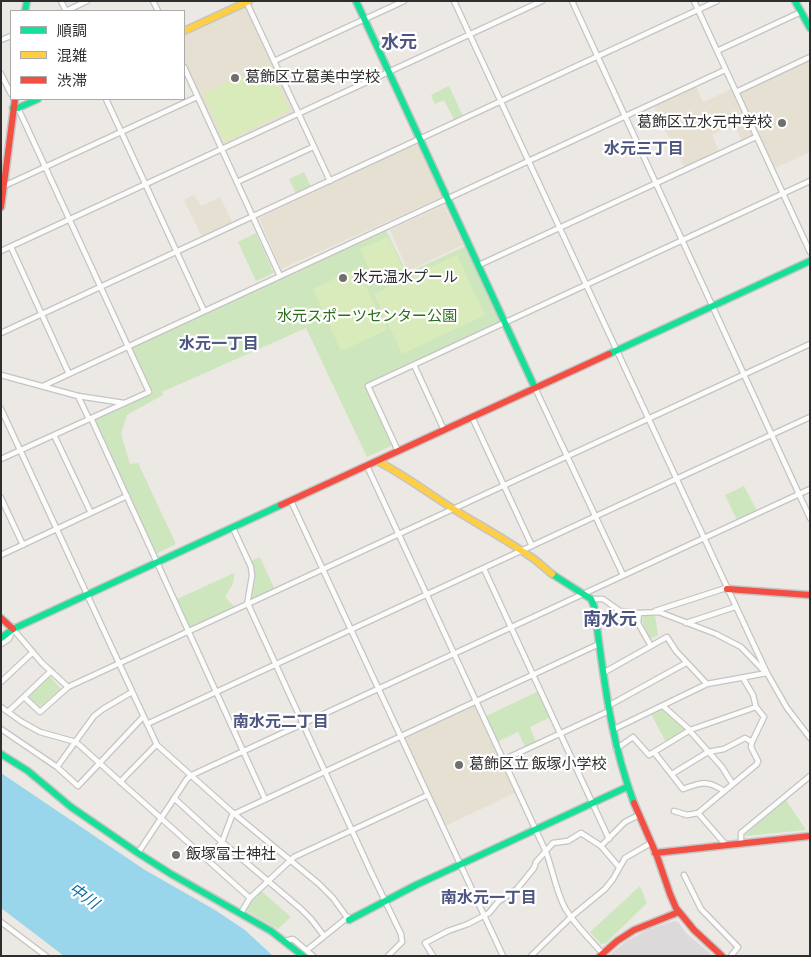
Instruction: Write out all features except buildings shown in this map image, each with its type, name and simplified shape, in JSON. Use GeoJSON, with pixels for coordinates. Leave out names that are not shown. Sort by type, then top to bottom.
{"type":"FeatureCollection","features":[{"type":"Feature","properties":{"kind":"street"},"geometry":{"type":"LineString","coordinates":[[68,10],[87,1]]}},
{"type":"Feature","properties":{"kind":"street"},"geometry":{"type":"LineString","coordinates":[[356,1],[623,575]]}},
{"type":"Feature","properties":{"kind":"street"},"geometry":{"type":"LineString","coordinates":[[274,61],[404,1]]}},
{"type":"Feature","properties":{"kind":"street"},"geometry":{"type":"LineString","coordinates":[[454,1],[767,674],[788,708],[810,738]]}},
{"type":"Feature","properties":{"kind":"street"},"geometry":{"type":"LineString","coordinates":[[1,251],[542,1]]}},
{"type":"Feature","properties":{"kind":"street"},"geometry":{"type":"LineString","coordinates":[[572,1],[810,518]]}},
{"type":"Feature","properties":{"kind":"street"},"geometry":{"type":"LineString","coordinates":[[694,1],[810,252]]}},
{"type":"Feature","properties":{"kind":"street"},"geometry":{"type":"LineString","coordinates":[[1,334],[717,1]]}},
{"type":"Feature","properties":{"kind":"street"},"geometry":{"type":"LineString","coordinates":[[794,1],[810,28]]}},
{"type":"Feature","properties":{"kind":"street"},"geometry":{"type":"LineString","coordinates":[[185,31],[247,2],[330,181]]}},
{"type":"Feature","properties":{"kind":"street"},"geometry":{"type":"LineString","coordinates":[[717,51],[801,12]]}},
{"type":"Feature","properties":{"kind":"street"},"geometry":{"type":"LineString","coordinates":[[736,92],[810,57]]}},
{"type":"Feature","properties":{"kind":"street"},"geometry":{"type":"LineString","coordinates":[[185,69],[280,276]]}},
{"type":"Feature","properties":{"kind":"street"},"geometry":{"type":"LineString","coordinates":[[43,386],[726,70]]}},
{"type":"Feature","properties":{"kind":"street"},"geometry":{"type":"LineString","coordinates":[[1,74],[10,92]]}},
{"type":"Feature","properties":{"kind":"street"},"geometry":{"type":"LineString","coordinates":[[4,186],[197,97]]}},
{"type":"Feature","properties":{"kind":"street"},"geometry":{"type":"LineString","coordinates":[[1,459],[149,392],[16,108],[14,100]]}},
{"type":"Feature","properties":{"kind":"street"},"geometry":{"type":"LineString","coordinates":[[16,108],[36,100]]}},
{"type":"Feature","properties":{"kind":"street"},"geometry":{"type":"LineString","coordinates":[[106,100],[204,311]]}},
{"type":"Feature","properties":{"kind":"street"},"geometry":{"type":"LineString","coordinates":[[1,208],[5,151],[16,108]]}},
{"type":"Feature","properties":{"kind":"street"},"geometry":{"type":"LineString","coordinates":[[479,265],[756,137]]}},
{"type":"Feature","properties":{"kind":"street"},"geometry":{"type":"LineString","coordinates":[[237,182],[313,147]]}},
{"type":"Feature","properties":{"kind":"street"},"geometry":{"type":"LineString","coordinates":[[398,451],[368,386],[810,181]]}},
{"type":"Feature","properties":{"kind":"street"},"geometry":{"type":"LineString","coordinates":[[11,247],[69,374]]}},
{"type":"Feature","properties":{"kind":"street"},"geometry":{"type":"LineString","coordinates":[[1,632],[13,629],[87,596],[810,261]]}},
{"type":"Feature","properties":{"kind":"street"},"geometry":{"type":"LineString","coordinates":[[24,697],[40,712],[68,687],[810,344]]}},
{"type":"Feature","properties":{"kind":"street"},"geometry":{"type":"LineString","coordinates":[[414,365],[444,430]]}},
{"type":"Feature","properties":{"kind":"street"},"geometry":{"type":"LineString","coordinates":[[1,375],[78,396],[124,403]]}},
{"type":"Feature","properties":{"kind":"street"},"geometry":{"type":"LineString","coordinates":[[78,396],[127,496],[158,563],[159,570],[265,799]]}},
{"type":"Feature","properties":{"kind":"street"},"geometry":{"type":"LineString","coordinates":[[1,409],[156,744],[234,813],[291,859],[330,895],[349,918]]}},
{"type":"Feature","properties":{"kind":"street"},"geometry":{"type":"LineString","coordinates":[[472,417],[532,546]]}},
{"type":"Feature","properties":{"kind":"street"},"geometry":{"type":"LineString","coordinates":[[147,724],[810,417]]}},
{"type":"Feature","properties":{"kind":"street"},"geometry":{"type":"LineString","coordinates":[[54,435],[91,513]]}},
{"type":"Feature","properties":{"kind":"street"},"geometry":{"type":"LineString","coordinates":[[377,461],[397,471],[412,483],[521,550],[591,599],[603,599],[620,611],[639,613],[659,612],[685,624],[716,634],[741,648],[767,674]]}},
{"type":"Feature","properties":{"kind":"street"},"geometry":{"type":"LineString","coordinates":[[366,466],[546,852],[560,896],[571,917],[601,955],[634,930],[679,912]]}},
{"type":"Feature","properties":{"kind":"street"},"geometry":{"type":"LineString","coordinates":[[138,853],[187,779],[192,775],[810,489]]}},
{"type":"Feature","properties":{"kind":"street"},"geometry":{"type":"LineString","coordinates":[[1,555],[127,496]]}},
{"type":"Feature","properties":{"kind":"street"},"geometry":{"type":"LineString","coordinates":[[1,498],[23,545]]}},
{"type":"Feature","properties":{"kind":"street"},"geometry":{"type":"LineString","coordinates":[[291,501],[503,956]]}},
{"type":"Feature","properties":{"kind":"street"},"geometry":{"type":"LineString","coordinates":[[233,528],[251,567],[252,576],[248,605],[401,934],[402,942],[388,956]]}},
{"type":"Feature","properties":{"kind":"street"},"geometry":{"type":"LineString","coordinates":[[484,569],[609,839]]}},
{"type":"Feature","properties":{"kind":"street"},"geometry":{"type":"LineString","coordinates":[[652,612],[726,589],[810,595]]}},
{"type":"Feature","properties":{"kind":"street"},"geometry":{"type":"LineString","coordinates":[[591,599],[594,606],[612,730],[628,787],[669,892],[679,912],[697,934],[722,956]]}},
{"type":"Feature","properties":{"kind":"street"},"geometry":{"type":"LineString","coordinates":[[685,624],[735,607]]}},
{"type":"Feature","properties":{"kind":"street"},"geometry":{"type":"LineString","coordinates":[[639,613],[638,623],[651,646]]}},
{"type":"Feature","properties":{"kind":"street"},"geometry":{"type":"LineString","coordinates":[[1,618],[51,672],[68,687]]}},
{"type":"Feature","properties":{"kind":"street"},"geometry":{"type":"LineString","coordinates":[[1,638],[13,629]]}},
{"type":"Feature","properties":{"kind":"street"},"geometry":{"type":"LineString","coordinates":[[1,644],[8,639],[13,629]]}},
{"type":"Feature","properties":{"kind":"street"},"geometry":{"type":"LineString","coordinates":[[603,673],[667,637],[686,664],[707,684]]}},
{"type":"Feature","properties":{"kind":"street"},"geometry":{"type":"LineString","coordinates":[[207,859],[222,842],[234,813],[599,644]]}},
{"type":"Feature","properties":{"kind":"street"},"geometry":{"type":"LineString","coordinates":[[1,682],[33,652]]}},
{"type":"Feature","properties":{"kind":"street"},"geometry":{"type":"LineString","coordinates":[[503,760],[560,734],[686,664]]}},
{"type":"Feature","properties":{"kind":"street"},"geometry":{"type":"LineString","coordinates":[[8,712],[51,672]]}},
{"type":"Feature","properties":{"kind":"street"},"geometry":{"type":"LineString","coordinates":[[612,730],[707,684],[767,674]]}},
{"type":"Feature","properties":{"kind":"street"},"geometry":{"type":"LineString","coordinates":[[674,811],[687,816],[698,813],[758,761],[750,747],[764,717],[756,707],[753,695],[743,678]]}},
{"type":"Feature","properties":{"kind":"street"},"geometry":{"type":"LineString","coordinates":[[57,767],[100,710],[132,692]]}},
{"type":"Feature","properties":{"kind":"street"},"geometry":{"type":"LineString","coordinates":[[663,706],[690,730],[722,767],[732,783]]}},
{"type":"Feature","properties":{"kind":"street"},"geometry":{"type":"LineString","coordinates":[[1,707],[40,732],[76,742],[250,898]]}},
{"type":"Feature","properties":{"kind":"street"},"geometry":{"type":"LineString","coordinates":[[616,749],[633,737],[649,755],[690,730],[756,707]]}},
{"type":"Feature","properties":{"kind":"street"},"geometry":{"type":"LineString","coordinates":[[1,729],[57,767],[78,786],[143,717]]}},
{"type":"Feature","properties":{"kind":"street"},"geometry":{"type":"LineString","coordinates":[[672,774],[708,752],[724,749],[745,738],[752,742]]}},
{"type":"Feature","properties":{"kind":"street"},"geometry":{"type":"LineString","coordinates":[[120,782],[156,744]]}},
{"type":"Feature","properties":{"kind":"street"},"geometry":{"type":"LineString","coordinates":[[654,752],[683,789],[697,784],[712,783],[724,791]]}},
{"type":"Feature","properties":{"kind":"street"},"geometry":{"type":"LineString","coordinates":[[1,754],[28,771],[72,807],[138,853],[313,956]]}},
{"type":"Feature","properties":{"kind":"street"},"geometry":{"type":"LineString","coordinates":[[741,844],[741,833],[810,776]]}},
{"type":"Feature","properties":{"kind":"street"},"geometry":{"type":"LineString","coordinates":[[305,953],[349,918],[460,864],[628,787]]}},
{"type":"Feature","properties":{"kind":"street"},"geometry":{"type":"LineString","coordinates":[[242,913],[250,898],[291,859],[428,795]]}},
{"type":"Feature","properties":{"kind":"street"},"geometry":{"type":"LineString","coordinates":[[174,798],[311,919],[324,936]]}},
{"type":"Feature","properties":{"kind":"street"},"geometry":{"type":"LineString","coordinates":[[698,813],[726,845]]}},
{"type":"Feature","properties":{"kind":"street"},"geometry":{"type":"LineString","coordinates":[[601,846],[626,822],[640,815]]}},
{"type":"Feature","properties":{"kind":"street"},"geometry":{"type":"LineString","coordinates":[[432,956],[425,943],[484,916],[498,902],[517,889],[534,868],[536,862],[553,843],[568,841],[581,833],[601,846],[619,868]]}},
{"type":"Feature","properties":{"kind":"street"},"geometry":{"type":"LineString","coordinates":[[655,853],[810,836]]}},
{"type":"Feature","properties":{"kind":"street"},"geometry":{"type":"LineString","coordinates":[[531,956],[571,917],[605,889],[625,858],[650,843]]}},
{"type":"Feature","properties":{"kind":"street"},"geometry":{"type":"LineString","coordinates":[[684,875],[701,909],[738,947],[731,956]]}},
{"type":"Feature","properties":{"kind":"street"},"geometry":{"type":"LineString","coordinates":[[1,922],[46,956]]}},
{"type":"Feature","properties":{"kind":"shaded area","name":"葛飾区立葛美中学校"},"geometry":{"type":"Polygon","coordinates":[[[244,7],[246,8],[294,111],[293,113],[223,145],[185,63],[185,36],[244,7]]]}},
{"type":"Feature","properties":{"kind":"shaded area","name":"葛飾区立水元中学校"},"geometry":{"type":"Polygon","coordinates":[[[810,59],[810,152],[775,168],[740,94],[741,91],[810,59]]]}},
{"type":"Feature","properties":{"kind":"shaded area"},"geometry":{"type":"Polygon","coordinates":[[[696,86],[703,102],[732,89],[754,136],[742,141],[734,125],[712,135],[719,151],[684,167],[653,105],[696,86]]]}},
{"type":"Feature","properties":{"kind":"shaded area"},"geometry":{"type":"Polygon","coordinates":[[[415,144],[418,146],[442,197],[281,269],[259,218],[415,144]]]}},
{"type":"Feature","properties":{"kind":"shaded area"},"geometry":{"type":"Polygon","coordinates":[[[194,195],[201,206],[220,197],[233,223],[202,237],[184,200],[194,195]]]}},
{"type":"Feature","properties":{"kind":"shaded area"},"geometry":{"type":"Polygon","coordinates":[[[444,205],[463,245],[408,271],[390,230],[444,205]]]}},
{"type":"Feature","properties":{"kind":"shaded area","name":"葛飾区立 飯塚小学校"},"geometry":{"type":"Polygon","coordinates":[[[474,704],[515,793],[445,826],[404,737],[474,704]]]}},
{"type":"Feature","properties":{"kind":"shaded area"},"geometry":{"type":"Polygon","coordinates":[[[674,921],[678,922],[686,933],[713,956],[608,956],[627,941],[647,930],[674,921]]]}},
{"type":"Feature","properties":{"kind":"green space"},"geometry":{"type":"Polygon","coordinates":[[[269,64],[290,110],[225,142],[203,94],[269,64]]]}},
{"type":"Feature","properties":{"kind":"green space"},"geometry":{"type":"Polygon","coordinates":[[[449,86],[463,116],[454,120],[444,100],[435,104],[431,95],[449,86]]]}},
{"type":"Feature","properties":{"kind":"green space"},"geometry":{"type":"Polygon","coordinates":[[[304,172],[311,187],[296,194],[289,179],[304,172]]]}},
{"type":"Feature","properties":{"kind":"green space","name":"水元スポーツセンター公園"},"geometry":{"type":"Polygon","coordinates":[[[386,230],[407,273],[466,246],[500,322],[365,384],[393,445],[367,457],[306,328],[162,392],[163,395],[127,415],[121,434],[130,464],[138,463],[176,544],[156,554],[96,423],[96,418],[152,392],[132,349],[133,347],[386,230]]]}},
{"type":"Feature","properties":{"kind":"green space"},"geometry":{"type":"Polygon","coordinates":[[[256,233],[274,273],[256,281],[238,242],[256,233]]]}},
{"type":"Feature","properties":{"kind":"green space"},"geometry":{"type":"Polygon","coordinates":[[[388,237],[403,268],[375,281],[360,249],[388,237]]]}},
{"type":"Feature","properties":{"kind":"green space"},"geometry":{"type":"Polygon","coordinates":[[[457,255],[485,315],[402,354],[374,294],[457,255]]]}},
{"type":"Feature","properties":{"kind":"green space"},"geometry":{"type":"Polygon","coordinates":[[[357,268],[387,330],[341,351],[313,289],[357,268]]]}},
{"type":"Feature","properties":{"kind":"green space"},"geometry":{"type":"Polygon","coordinates":[[[744,486],[757,511],[737,520],[725,495],[744,486]]]}},
{"type":"Feature","properties":{"kind":"green space"},"geometry":{"type":"Polygon","coordinates":[[[260,557],[275,590],[251,601],[254,574],[251,561],[260,557]]]}},
{"type":"Feature","properties":{"kind":"green space"},"geometry":{"type":"Polygon","coordinates":[[[234,573],[233,583],[225,597],[236,608],[188,630],[175,600],[234,573]]]}},
{"type":"Feature","properties":{"kind":"green space"},"geometry":{"type":"Polygon","coordinates":[[[655,615],[658,635],[650,639],[642,621],[643,616],[655,615]]]}},
{"type":"Feature","properties":{"kind":"green space"},"geometry":{"type":"Polygon","coordinates":[[[49,675],[61,689],[40,707],[27,696],[49,675]]]}},
{"type":"Feature","properties":{"kind":"green space"},"geometry":{"type":"Polygon","coordinates":[[[539,691],[551,717],[530,727],[536,742],[525,747],[518,732],[497,742],[486,716],[539,691]]]}},
{"type":"Feature","properties":{"kind":"green space"},"geometry":{"type":"Polygon","coordinates":[[[661,709],[687,730],[666,742],[651,714],[661,709]]]}},
{"type":"Feature","properties":{"kind":"green space"},"geometry":{"type":"Polygon","coordinates":[[[786,800],[806,830],[746,836],[746,834],[786,800]]]}},
{"type":"Feature","properties":{"kind":"green space"},"geometry":{"type":"Polygon","coordinates":[[[640,886],[647,903],[606,943],[601,944],[590,932],[640,886]]]}},
{"type":"Feature","properties":{"kind":"green space"},"geometry":{"type":"Polygon","coordinates":[[[260,890],[291,917],[278,929],[245,910],[250,899],[260,890]]]}},
{"type":"Feature","properties":{"kind":"water","name":"中川"},"geometry":{"type":"Polygon","coordinates":[[[1,773],[145,870],[215,910],[245,930],[273,956],[64,956],[1,908],[1,773]]]}},
{"type":"Feature","properties":{"kind":"traffic: fast"},"geometry":{"type":"LineString","coordinates":[[25,10],[27,1]]}},
{"type":"Feature","properties":{"kind":"traffic: fast"},"geometry":{"type":"LineString","coordinates":[[356,1],[535,388]]}},
{"type":"Feature","properties":{"kind":"traffic: fast"},"geometry":{"type":"LineString","coordinates":[[795,1],[810,28]]}},
{"type":"Feature","properties":{"kind":"traffic: fast"},"geometry":{"type":"LineString","coordinates":[[13,108],[18,108],[36,100]]}},
{"type":"Feature","properties":{"kind":"traffic: fast"},"geometry":{"type":"LineString","coordinates":[[609,354],[810,261]]}},
{"type":"Feature","properties":{"kind":"traffic: fast"},"geometry":{"type":"LineString","coordinates":[[13,629],[281,505]]}},
{"type":"Feature","properties":{"kind":"traffic: fast"},"geometry":{"type":"LineString","coordinates":[[552,574],[591,599],[594,606],[613,730],[634,803]]}},
{"type":"Feature","properties":{"kind":"traffic: fast"},"geometry":{"type":"LineString","coordinates":[[1,638],[13,629]]}},
{"type":"Feature","properties":{"kind":"traffic: fast"},"geometry":{"type":"LineString","coordinates":[[1,754],[28,771],[71,807],[138,853],[271,931],[303,956]]}},
{"type":"Feature","properties":{"kind":"traffic: fast"},"geometry":{"type":"LineString","coordinates":[[349,920],[416,885],[627,787]]}},
{"type":"Feature","properties":{"kind":"traffic: slow"},"geometry":{"type":"LineString","coordinates":[[185,31],[249,1]]}},
{"type":"Feature","properties":{"kind":"traffic: slow"},"geometry":{"type":"LineString","coordinates":[[377,461],[519,549],[552,574]]}},
{"type":"Feature","properties":{"kind":"traffic: jam"},"geometry":{"type":"LineString","coordinates":[[1,207],[15,100]]}},
{"type":"Feature","properties":{"kind":"traffic: jam"},"geometry":{"type":"LineString","coordinates":[[281,505],[609,354]]}},
{"type":"Feature","properties":{"kind":"traffic: jam"},"geometry":{"type":"LineString","coordinates":[[727,589],[810,595]]}},
{"type":"Feature","properties":{"kind":"traffic: jam"},"geometry":{"type":"LineString","coordinates":[[1,618],[13,629]]}},
{"type":"Feature","properties":{"kind":"traffic: jam"},"geometry":{"type":"LineString","coordinates":[[634,803],[657,856],[676,908],[694,930],[722,956]]}},
{"type":"Feature","properties":{"kind":"traffic: jam"},"geometry":{"type":"LineString","coordinates":[[655,853],[810,836]]}},
{"type":"Feature","properties":{"kind":"traffic: jam"},"geometry":{"type":"LineString","coordinates":[[600,956],[617,941],[634,930],[679,912]]}},
{"type":"Feature","properties":{"kind":"place","name":"葛飾区立葛美中学校"},"geometry":{"type":"Point","coordinates":[235,78]}},
{"type":"Feature","properties":{"kind":"place","name":"葛飾区立水元中学校"},"geometry":{"type":"Point","coordinates":[782,123]}},
{"type":"Feature","properties":{"kind":"place","name":"水元温水プール"},"geometry":{"type":"Point","coordinates":[343,278]}},
{"type":"Feature","properties":{"kind":"place","name":"葛飾区立 飯塚小学校"},"geometry":{"type":"Point","coordinates":[459,765]}},
{"type":"Feature","properties":{"kind":"place","name":"飯塚冨士神社"},"geometry":{"type":"Point","coordinates":[176,855]}},
{"type":"Feature","properties":{"kind":"district","name":"水元"},"geometry":{"type":"Point","coordinates":[399,43]}},
{"type":"Feature","properties":{"kind":"district","name":"水元三丁目"},"geometry":{"type":"Point","coordinates":[644,150]}},
{"type":"Feature","properties":{"kind":"district","name":"水元一丁目"},"geometry":{"type":"Point","coordinates":[219,345]}},
{"type":"Feature","properties":{"kind":"district","name":"南水元"},"geometry":{"type":"Point","coordinates":[610,620]}},
{"type":"Feature","properties":{"kind":"district","name":"南水元二丁目"},"geometry":{"type":"Point","coordinates":[281,723]}},
{"type":"Feature","properties":{"kind":"district","name":"南水元一丁目"},"geometry":{"type":"Point","coordinates":[489,899]}}]}
